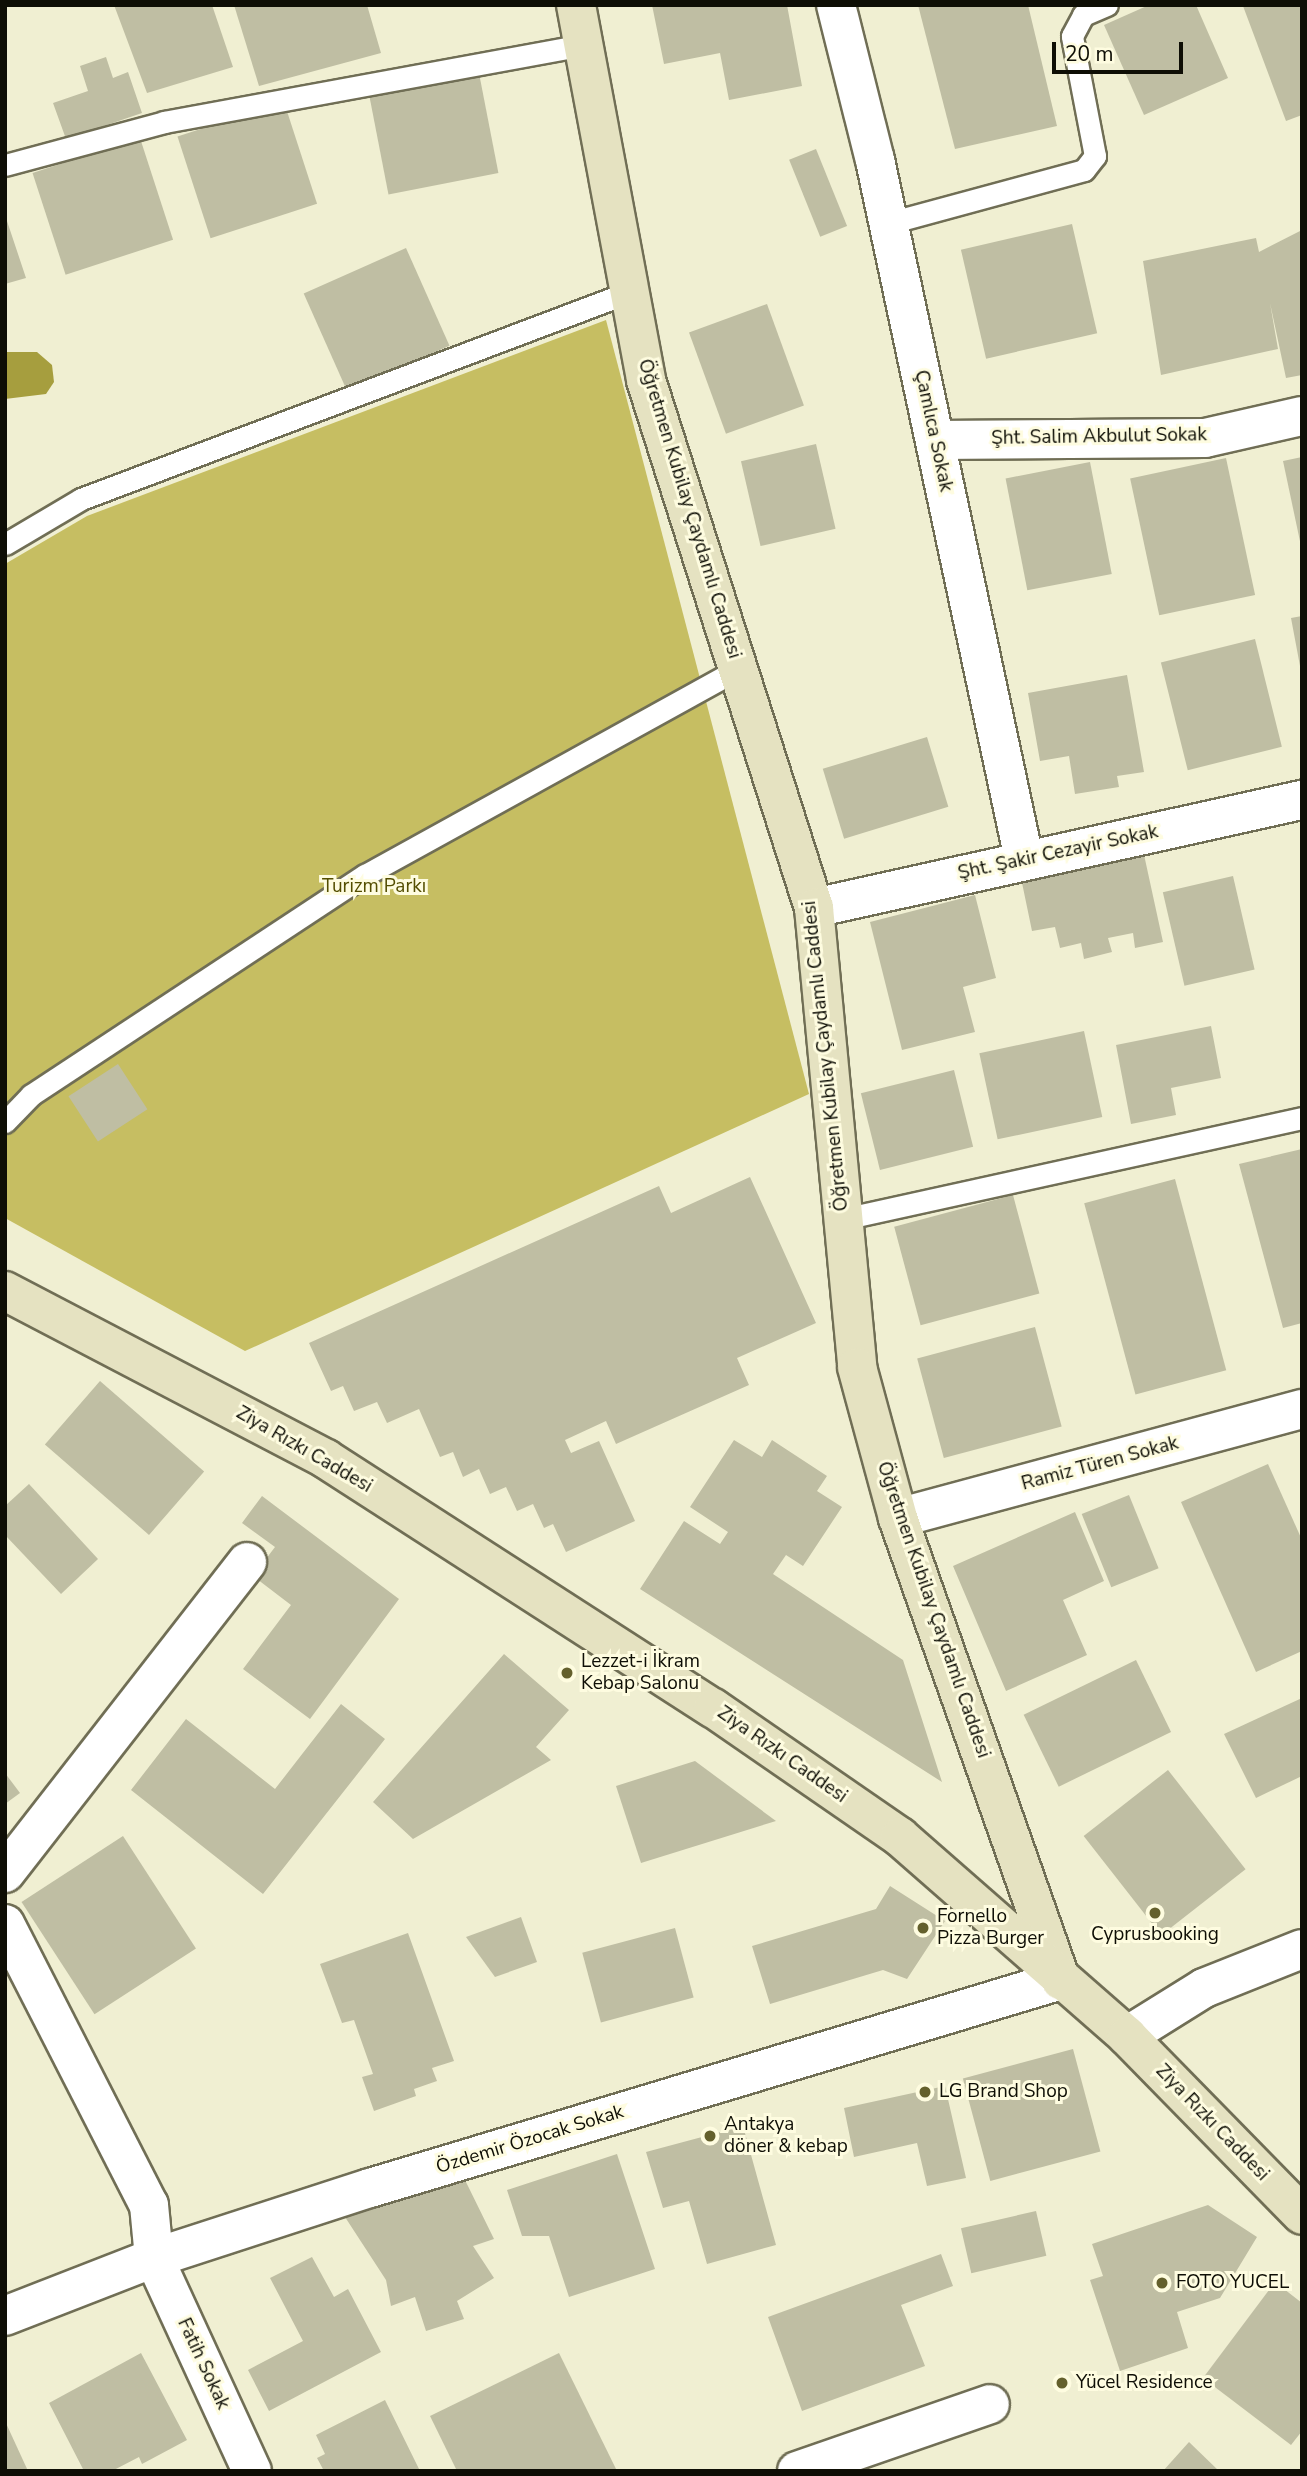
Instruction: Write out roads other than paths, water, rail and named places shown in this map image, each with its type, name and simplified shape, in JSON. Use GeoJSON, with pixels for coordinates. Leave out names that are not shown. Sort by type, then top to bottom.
{"type":"FeatureCollection","features":[{"type":"Feature","properties":{"kind":"street","name":"Öğretmen Kubilay Çaydamlı Caddesi"},"geometry":{"type":"LineString","coordinates":[[576,5],[579,46],[646,380],[814,908],[857,1367],[898,1518],[1061,1980]]}},
{"type":"Feature","properties":{"kind":"street","name":"Çamlıca Sokak"},"geometry":{"type":"LineString","coordinates":[[836,5],[889,223],[1024,859]]}},
{"type":"Feature","properties":{"kind":"street","name":"Şht. Salim Akbulut Sokak"},"geometry":{"type":"LineString","coordinates":[[935,440],[1205,438],[1302,416]]}},
{"type":"Feature","properties":{"kind":"street","name":"Şht. Şakir Cezayir Sokak"},"geometry":{"type":"LineString","coordinates":[[814,908],[1024,859],[1302,800]]}},
{"type":"Feature","properties":{"kind":"street","name":"Ziya Rızkı Caddesi"},"geometry":{"type":"LineString","coordinates":[[5,1291],[326,1459],[713,1708],[900,1837],[1127,2036],[1302,2215]]}},
{"type":"Feature","properties":{"kind":"street","name":"Ramiz Türen Sokak"},"geometry":{"type":"LineString","coordinates":[[898,1518],[1302,1409]]}},
{"type":"Feature","properties":{"kind":"street"},"geometry":{"type":"LineString","coordinates":[[5,1873],[247,1562]]}},
{"type":"Feature","properties":{"kind":"street","name":"Fatih Sokak"},"geometry":{"type":"LineString","coordinates":[[5,1924],[149,2205],[154,2258],[252,2471]]}},
{"type":"Feature","properties":{"kind":"street"},"geometry":{"type":"LineString","coordinates":[[1127,2036],[1204,1988],[1302,1949]]}},
{"type":"Feature","properties":{"kind":"street","name":"Özdemir Özocak Sokak"},"geometry":{"type":"LineString","coordinates":[[5,2316],[154,2258],[1061,1980]]}},
{"type":"Feature","properties":{"kind":"street"},"geometry":{"type":"LineString","coordinates":[[797,2471],[990,2404]]}},
{"type":"Feature","properties":{"kind":"lane"},"geometry":{"type":"LineString","coordinates":[[889,223],[1084,170],[1095,156],[1072,36],[1083,15],[1107,5]]}},
{"type":"Feature","properties":{"kind":"lane"},"geometry":{"type":"LineString","coordinates":[[5,164],[164,122],[579,46]]}},
{"type":"Feature","properties":{"kind":"lane"},"geometry":{"type":"LineString","coordinates":[[5,544],[81,499],[629,292]]}},
{"type":"Feature","properties":{"kind":"lane"},"geometry":{"type":"LineString","coordinates":[[5,1122],[31,1095],[365,875],[738,670]]}},
{"type":"Feature","properties":{"kind":"lane"},"geometry":{"type":"LineString","coordinates":[[843,1219],[1302,1118]]}},
{"type":"Feature","properties":{"kind":"place","name":"Lezzet-i̇ İkram Kebap Salonu"},"geometry":{"type":"Point","coordinates":[567,1673]}},
{"type":"Feature","properties":{"kind":"place","name":"Cyprusbooking"},"geometry":{"type":"Point","coordinates":[1155,1913]}},
{"type":"Feature","properties":{"kind":"place","name":"Fornello Pizza Burger"},"geometry":{"type":"Point","coordinates":[923,1928]}},
{"type":"Feature","properties":{"kind":"place","name":"LG Brand Shop"},"geometry":{"type":"Point","coordinates":[925,2092]}},
{"type":"Feature","properties":{"kind":"place","name":"Antakya döner & kebap"},"geometry":{"type":"Point","coordinates":[710,2136]}},
{"type":"Feature","properties":{"kind":"place","name":"FOTO YUCEL"},"geometry":{"type":"Point","coordinates":[1162,2283]}},
{"type":"Feature","properties":{"kind":"place","name":"Yücel Residence"},"geometry":{"type":"Point","coordinates":[1062,2383]}},
{"type":"Feature","properties":{"kind":"park label","name":"Turizm Parkı"},"geometry":{"type":"Point","coordinates":[374,887]}}]}
